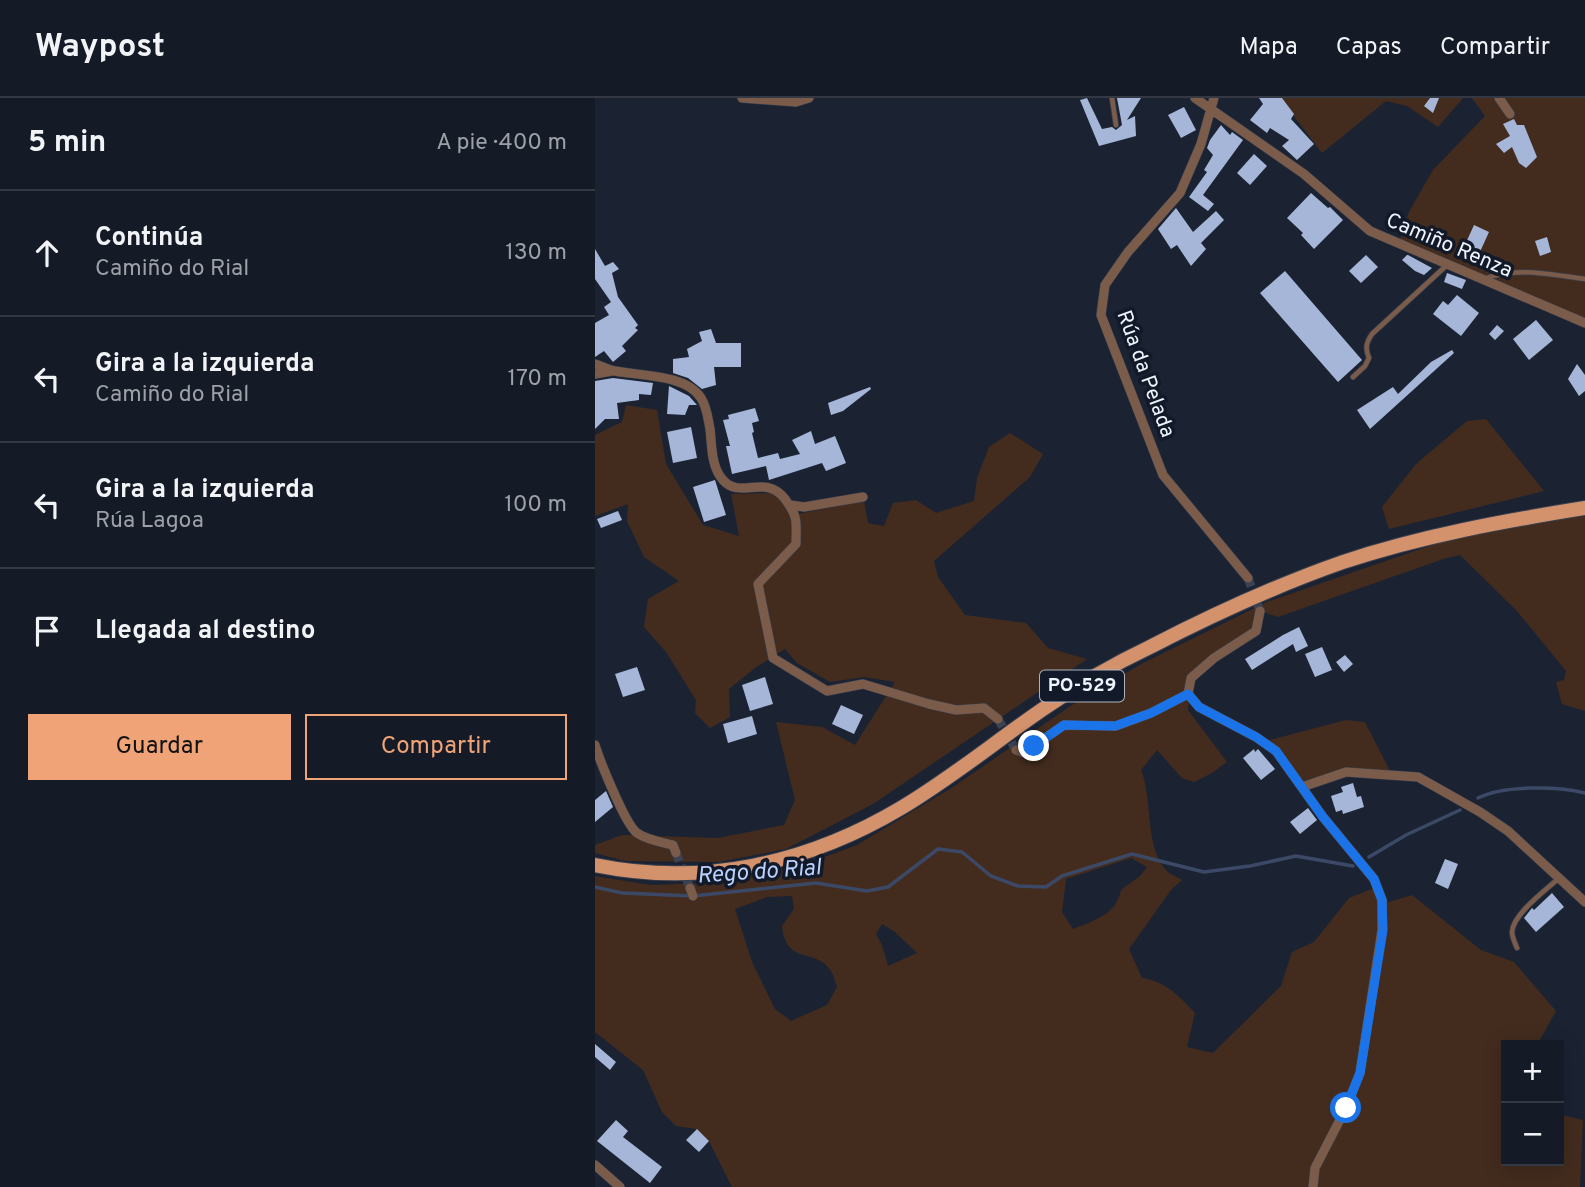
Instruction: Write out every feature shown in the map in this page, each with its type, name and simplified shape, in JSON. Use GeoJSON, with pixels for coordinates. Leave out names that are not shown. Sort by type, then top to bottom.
{"type":"FeatureCollection","features":[{"type":"Feature","properties":{"kind":"main road","name":"PO-529"},"geometry":{"type":"LineString","coordinates":[[595,865],[632,872],[673,875],[752,867],[799,855],[848,836],[901,808],[1045,708],[1148,648],[1269,591],[1343,562],[1404,545],[1503,521],[1585,508]]}},
{"type":"Feature","properties":{"kind":"street"},"geometry":{"type":"LineString","coordinates":[[742,98],[796,102],[809,98]]}},
{"type":"Feature","properties":{"kind":"street","name":"Camiño Renza"},"geometry":{"type":"LineString","coordinates":[[1195,98],[1212,102],[1304,174],[1370,231],[1585,323]]}},
{"type":"Feature","properties":{"kind":"street"},"geometry":{"type":"LineString","coordinates":[[1499,98],[1510,114]]}},
{"type":"Feature","properties":{"kind":"street","name":"Rúa da Pelada"},"geometry":{"type":"LineString","coordinates":[[1212,102],[1201,144],[1180,193],[1128,252],[1105,285],[1101,314],[1163,475],[1248,578]]}},
{"type":"Feature","properties":{"kind":"street"},"geometry":{"type":"LineString","coordinates":[[595,364],[613,371],[653,376],[680,383],[700,396],[708,417],[715,468],[724,482],[735,488],[769,486],[778,490],[796,514],[796,544],[758,584],[773,659],[827,691],[863,684],[956,710],[984,708],[998,719]]}},
{"type":"Feature","properties":{"kind":"street"},"geometry":{"type":"LineString","coordinates":[[595,374],[613,371]]}},
{"type":"Feature","properties":{"kind":"street"},"geometry":{"type":"LineString","coordinates":[[790,505],[804,507],[863,497]]}},
{"type":"Feature","properties":{"kind":"street"},"geometry":{"type":"LineString","coordinates":[[1188,694],[1191,678],[1214,658],[1255,632],[1260,611]]}},
{"type":"Feature","properties":{"kind":"street"},"geometry":{"type":"LineString","coordinates":[[1016,750],[1024,753],[1064,725],[1115,726],[1151,713],[1188,694]]}},
{"type":"Feature","properties":{"kind":"street"},"geometry":{"type":"LineString","coordinates":[[1188,694],[1199,707],[1256,737],[1276,751],[1323,817],[1374,879],[1382,900],[1383,930],[1360,1073],[1346,1108],[1315,1168],[1313,1187]]}},
{"type":"Feature","properties":{"kind":"street"},"geometry":{"type":"LineString","coordinates":[[595,745],[602,767],[634,831],[645,838],[673,845],[676,853]]}},
{"type":"Feature","properties":{"kind":"street"},"geometry":{"type":"LineString","coordinates":[[1302,787],[1346,772],[1419,777],[1508,831],[1585,902]]}},
{"type":"Feature","properties":{"kind":"street"},"geometry":{"type":"LineString","coordinates":[[595,1165],[620,1187]]}},
{"type":"Feature","properties":{"kind":"lane"},"geometry":{"type":"LineString","coordinates":[[1112,98],[1116,125]]}},
{"type":"Feature","properties":{"kind":"lane"},"geometry":{"type":"LineString","coordinates":[[1353,377],[1369,358],[1366,349],[1372,334],[1448,264]]}},
{"type":"Feature","properties":{"kind":"lane"},"geometry":{"type":"LineString","coordinates":[[1483,279],[1500,273],[1537,273],[1585,279]]}},
{"type":"Feature","properties":{"kind":"lane"},"geometry":{"type":"LineString","coordinates":[[1517,948],[1511,934],[1514,923],[1559,877]]}},
{"type":"Feature","properties":{"kind":"shaded area"},"geometry":{"type":"Polygon","coordinates":[[[1280,98],[1463,98],[1438,127],[1407,106],[1386,101],[1322,153],[1280,98]]]}},
{"type":"Feature","properties":{"kind":"shaded area"},"geometry":{"type":"Polygon","coordinates":[[[1472,98],[1585,98],[1585,323],[1399,243],[1409,212],[1433,170],[1485,116],[1472,98]]]}},
{"type":"Feature","properties":{"kind":"shaded area"},"geometry":{"type":"Polygon","coordinates":[[[626,405],[657,410],[666,464],[703,525],[739,536],[731,494],[772,493],[797,514],[864,501],[868,523],[884,526],[893,503],[916,500],[936,513],[974,501],[977,478],[989,447],[1010,433],[1043,454],[1030,477],[934,561],[938,577],[965,615],[1026,623],[1048,648],[1087,659],[873,804],[786,849],[719,862],[625,861],[595,853],[595,845],[622,835],[718,838],[784,825],[795,800],[776,722],[822,727],[855,745],[895,682],[864,677],[830,682],[797,663],[785,649],[729,689],[730,717],[710,728],[695,713],[696,700],[666,652],[644,627],[648,599],[679,581],[644,557],[627,521],[628,504],[595,516],[595,435],[622,422],[626,405]]]}},
{"type":"Feature","properties":{"kind":"shaded area"},"geometry":{"type":"Polygon","coordinates":[[[1486,419],[1544,491],[1389,529],[1382,507],[1416,464],[1467,421],[1486,419]]]}},
{"type":"Feature","properties":{"kind":"shaded area"},"geometry":{"type":"Polygon","coordinates":[[[1585,515],[1585,711],[1562,704],[1556,682],[1564,680],[1566,671],[1517,611],[1460,555],[1278,617],[1260,611],[1256,631],[1191,678],[1188,710],[1227,762],[1194,782],[1182,778],[1157,750],[1141,770],[1155,851],[1168,872],[1182,880],[1171,890],[1129,949],[1142,978],[1165,986],[1195,1013],[1187,1047],[1213,1053],[1281,986],[1292,952],[1314,942],[1349,898],[1377,887],[1389,902],[1412,895],[1481,950],[1514,962],[1556,1011],[1540,1040],[1501,1040],[1501,1166],[1564,1166],[1564,1115],[1583,1120],[1580,1187],[732,1187],[709,1141],[696,1129],[676,1126],[662,1112],[643,1070],[595,1032],[595,876],[650,885],[709,883],[800,866],[857,845],[953,787],[1072,705],[1143,663],[1267,602],[1435,544],[1490,531],[1585,515]],[[1131,858],[1066,879],[1062,912],[1073,929],[1109,911],[1121,890],[1140,876],[1147,867],[1131,858]],[[792,896],[767,897],[735,909],[752,962],[775,1009],[791,1021],[827,1005],[837,987],[825,964],[789,947],[782,926],[794,909],[792,896]],[[882,924],[876,934],[888,966],[917,953],[895,932],[882,924]]]}},
{"type":"Feature","properties":{"kind":"shaded area"},"geometry":{"type":"Polygon","coordinates":[[[1346,720],[1365,722],[1392,775],[1346,772],[1302,787],[1262,742],[1346,720]]]}},
{"type":"Feature","properties":{"kind":"building"},"geometry":{"type":"Polygon","coordinates":[[[1087,98],[1102,129],[1112,127],[1116,130],[1122,125],[1117,98],[1141,98],[1127,120],[1135,116],[1136,136],[1099,146],[1080,100],[1087,98]]]}},
{"type":"Feature","properties":{"kind":"building"},"geometry":{"type":"Polygon","coordinates":[[[1259,98],[1282,98],[1294,114],[1291,119],[1314,144],[1297,160],[1282,146],[1289,140],[1270,128],[1267,133],[1250,120],[1263,104],[1259,98]]]}},
{"type":"Feature","properties":{"kind":"building"},"geometry":{"type":"Polygon","coordinates":[[[1430,98],[1439,98],[1433,113],[1424,106],[1430,98]]]}},
{"type":"Feature","properties":{"kind":"building"},"geometry":{"type":"Polygon","coordinates":[[[1184,107],[1196,130],[1181,138],[1168,115],[1184,107]]]}},
{"type":"Feature","properties":{"kind":"building"},"geometry":{"type":"Polygon","coordinates":[[[1514,119],[1517,125],[1524,125],[1537,157],[1526,168],[1519,163],[1512,147],[1504,153],[1496,144],[1510,136],[1503,124],[1514,119]]]}},
{"type":"Feature","properties":{"kind":"building"},"geometry":{"type":"Polygon","coordinates":[[[1221,125],[1230,135],[1232,132],[1243,140],[1203,195],[1214,204],[1208,211],[1189,197],[1207,172],[1204,170],[1213,155],[1207,148],[1221,125]]]}},
{"type":"Feature","properties":{"kind":"building"},"geometry":{"type":"Polygon","coordinates":[[[1254,154],[1267,166],[1250,185],[1237,173],[1254,154]]]}},
{"type":"Feature","properties":{"kind":"building"},"geometry":{"type":"Polygon","coordinates":[[[1311,193],[1343,220],[1314,249],[1301,235],[1303,233],[1287,218],[1311,193]]]}},
{"type":"Feature","properties":{"kind":"building"},"geometry":{"type":"Polygon","coordinates":[[[1176,208],[1193,232],[1216,211],[1224,220],[1201,243],[1206,249],[1191,266],[1177,245],[1171,249],[1158,229],[1176,208]]]}},
{"type":"Feature","properties":{"kind":"building"},"geometry":{"type":"Polygon","coordinates":[[[1474,225],[1489,232],[1479,254],[1464,247],[1474,225]]]}},
{"type":"Feature","properties":{"kind":"building"},"geometry":{"type":"Polygon","coordinates":[[[1547,237],[1551,252],[1540,256],[1535,241],[1547,237]]]}},
{"type":"Feature","properties":{"kind":"building"},"geometry":{"type":"Polygon","coordinates":[[[595,249],[605,266],[613,262],[619,269],[612,273],[618,297],[638,325],[635,328],[638,330],[622,346],[626,351],[613,362],[604,351],[595,357],[595,323],[609,315],[604,307],[611,302],[595,279],[595,249]]]}},
{"type":"Feature","properties":{"kind":"building"},"geometry":{"type":"Polygon","coordinates":[[[1366,255],[1378,267],[1361,283],[1349,271],[1366,255]]]}},
{"type":"Feature","properties":{"kind":"building"},"geometry":{"type":"Polygon","coordinates":[[[1407,255],[1432,268],[1424,275],[1415,271],[1402,260],[1407,255]]]}},
{"type":"Feature","properties":{"kind":"building"},"geometry":{"type":"Polygon","coordinates":[[[1285,271],[1362,360],[1338,382],[1260,293],[1285,271]]]}},
{"type":"Feature","properties":{"kind":"building"},"geometry":{"type":"Polygon","coordinates":[[[1447,273],[1466,280],[1462,289],[1444,282],[1447,273]]]}},
{"type":"Feature","properties":{"kind":"building"},"geometry":{"type":"Polygon","coordinates":[[[1457,295],[1479,313],[1461,336],[1433,314],[1443,301],[1448,305],[1457,295]]]}},
{"type":"Feature","properties":{"kind":"building"},"geometry":{"type":"Polygon","coordinates":[[[1536,320],[1553,340],[1529,360],[1513,339],[1536,320]]]}},
{"type":"Feature","properties":{"kind":"building"},"geometry":{"type":"Polygon","coordinates":[[[1497,325],[1504,331],[1495,340],[1489,334],[1497,325]]]}},
{"type":"Feature","properties":{"kind":"building"},"geometry":{"type":"Polygon","coordinates":[[[711,329],[716,343],[741,343],[741,367],[714,367],[716,385],[702,389],[688,378],[673,373],[673,359],[689,357],[687,349],[702,341],[699,332],[711,329]]]}},
{"type":"Feature","properties":{"kind":"building"},"geometry":{"type":"Polygon","coordinates":[[[1452,350],[1454,353],[1370,429],[1357,410],[1393,387],[1398,394],[1431,362],[1452,350]]]}},
{"type":"Feature","properties":{"kind":"building"},"geometry":{"type":"Polygon","coordinates":[[[1577,364],[1585,375],[1585,391],[1579,396],[1568,379],[1577,364]]]}},
{"type":"Feature","properties":{"kind":"building"},"geometry":{"type":"Polygon","coordinates":[[[613,378],[653,383],[651,395],[639,394],[639,400],[617,403],[619,419],[605,419],[595,429],[595,381],[613,378]]]}},
{"type":"Feature","properties":{"kind":"building"},"geometry":{"type":"Polygon","coordinates":[[[669,386],[689,396],[697,405],[689,405],[685,415],[667,414],[669,386]]]}},
{"type":"Feature","properties":{"kind":"building"},"geometry":{"type":"Polygon","coordinates":[[[870,387],[871,389],[843,411],[831,415],[828,403],[870,387]]]}},
{"type":"Feature","properties":{"kind":"building"},"geometry":{"type":"Polygon","coordinates":[[[755,408],[759,421],[752,423],[752,433],[758,458],[778,453],[780,459],[800,454],[792,440],[811,431],[815,444],[835,436],[846,463],[826,471],[822,463],[769,480],[766,466],[732,474],[726,446],[730,446],[723,420],[729,419],[728,415],[755,408]]]}},
{"type":"Feature","properties":{"kind":"building"},"geometry":{"type":"Polygon","coordinates":[[[691,427],[697,458],[673,463],[667,432],[691,427]]]}},
{"type":"Feature","properties":{"kind":"building"},"geometry":{"type":"Polygon","coordinates":[[[715,480],[726,515],[704,522],[693,487],[715,480]]]}},
{"type":"Feature","properties":{"kind":"building"},"geometry":{"type":"Polygon","coordinates":[[[618,511],[622,520],[601,528],[597,519],[618,511]]]}},
{"type":"Feature","properties":{"kind":"building"},"geometry":{"type":"Polygon","coordinates":[[[1299,627],[1308,646],[1296,652],[1293,644],[1252,670],[1245,659],[1299,627]]]}},
{"type":"Feature","properties":{"kind":"building"},"geometry":{"type":"Polygon","coordinates":[[[1322,647],[1332,670],[1315,677],[1305,654],[1322,647]]]}},
{"type":"Feature","properties":{"kind":"building"},"geometry":{"type":"Polygon","coordinates":[[[1345,655],[1353,664],[1344,672],[1336,662],[1345,655]]]}},
{"type":"Feature","properties":{"kind":"building"},"geometry":{"type":"Polygon","coordinates":[[[637,667],[645,690],[623,697],[615,674],[637,667]]]}},
{"type":"Feature","properties":{"kind":"building"},"geometry":{"type":"Polygon","coordinates":[[[765,677],[773,704],[750,711],[742,685],[765,677]]]}},
{"type":"Feature","properties":{"kind":"building"},"geometry":{"type":"Polygon","coordinates":[[[841,705],[863,715],[854,734],[832,724],[841,705]]]}},
{"type":"Feature","properties":{"kind":"building"},"geometry":{"type":"Polygon","coordinates":[[[752,716],[757,734],[728,743],[723,724],[752,716]]]}},
{"type":"Feature","properties":{"kind":"building"},"geometry":{"type":"Polygon","coordinates":[[[1254,749],[1255,752],[1258,749],[1275,769],[1261,780],[1243,758],[1254,749]]]}},
{"type":"Feature","properties":{"kind":"building"},"geometry":{"type":"Polygon","coordinates":[[[1353,783],[1357,797],[1361,796],[1364,807],[1343,814],[1342,810],[1336,812],[1331,796],[1343,792],[1341,787],[1353,783]]]}},
{"type":"Feature","properties":{"kind":"building"},"geometry":{"type":"Polygon","coordinates":[[[606,791],[613,807],[595,822],[595,800],[606,791]]]}},
{"type":"Feature","properties":{"kind":"building"},"geometry":{"type":"Polygon","coordinates":[[[1308,808],[1317,820],[1300,834],[1290,822],[1308,808]]]}},
{"type":"Feature","properties":{"kind":"building"},"geometry":{"type":"Polygon","coordinates":[[[1445,859],[1458,864],[1448,889],[1435,883],[1445,859]]]}},
{"type":"Feature","properties":{"kind":"building"},"geometry":{"type":"Polygon","coordinates":[[[1552,893],[1564,907],[1536,932],[1524,918],[1532,908],[1534,910],[1552,893]]]}},
{"type":"Feature","properties":{"kind":"building"},"geometry":{"type":"Polygon","coordinates":[[[595,1044],[616,1062],[610,1070],[595,1057],[595,1044]]]}},
{"type":"Feature","properties":{"kind":"building"},"geometry":{"type":"Polygon","coordinates":[[[616,1120],[628,1131],[623,1137],[662,1167],[650,1183],[597,1141],[616,1120]]]}},
{"type":"Feature","properties":{"kind":"building"},"geometry":{"type":"Polygon","coordinates":[[[697,1129],[709,1141],[699,1152],[686,1140],[697,1129]]]}},
{"type":"Feature","properties":{"kind":"waterway","name":"Rego do Rial"},"geometry":{"type":"LineString","coordinates":[[1478,798],[1501,791],[1531,788],[1585,793]]}},
{"type":"Feature","properties":{"kind":"waterway","name":"Rego do Rial"},"geometry":{"type":"LineString","coordinates":[[1369,857],[1406,835],[1460,810]]}},
{"type":"Feature","properties":{"kind":"waterway","name":"Rego do Rial"},"geometry":{"type":"LineString","coordinates":[[595,887],[622,893],[693,896],[816,883],[867,891],[888,887],[938,849],[962,852],[991,876],[1018,886],[1046,887],[1062,876],[1132,854],[1204,872],[1296,856],[1353,866]]}},
{"type":"Feature","properties":{"kind":"tunnel"},"geometry":{"type":"LineString","coordinates":[[1248,578],[1260,611]]}},
{"type":"Feature","properties":{"kind":"tunnel"},"geometry":{"type":"LineString","coordinates":[[998,719],[1016,750]]}},
{"type":"Feature","properties":{"kind":"tunnel"},"geometry":{"type":"LineString","coordinates":[[676,853],[690,888]]}},
{"type":"Feature","properties":{"kind":"route"},"geometry":{"type":"LineString","coordinates":[[1034,746],[1064,725],[1115,726],[1151,713],[1188,694],[1199,707],[1256,737],[1276,751],[1323,817],[1374,879],[1382,900],[1383,930],[1367,1037],[1360,1073],[1346,1108]]}}]}
